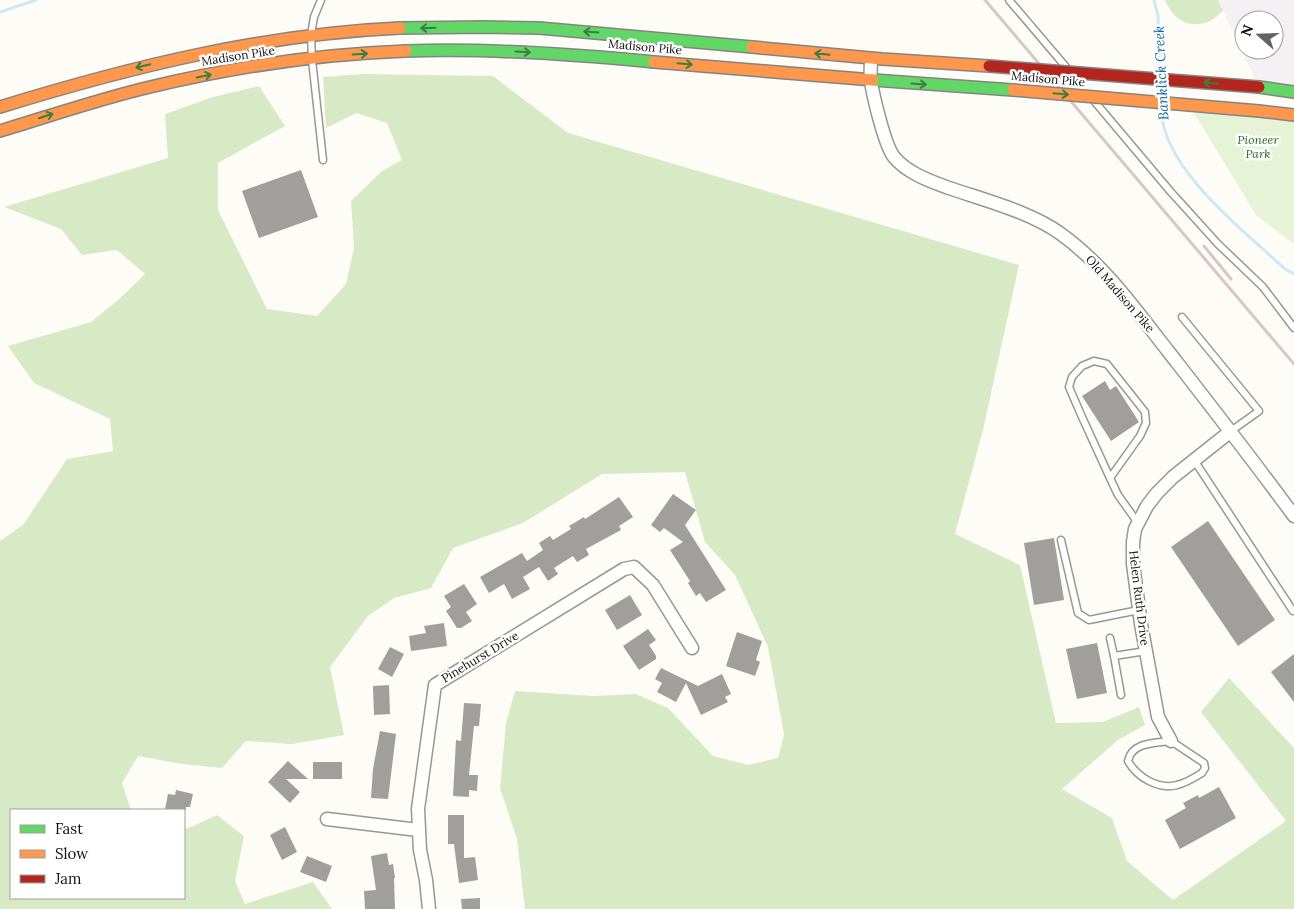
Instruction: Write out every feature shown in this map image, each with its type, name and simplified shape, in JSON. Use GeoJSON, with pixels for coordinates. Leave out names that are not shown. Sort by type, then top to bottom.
{"type":"FeatureCollection","features":[{"type":"Feature","properties":{"kind":"main road","name":"Madison Pike"},"geometry":{"type":"LineString","coordinates":[[0,107],[66,86],[203,53],[311,35],[446,27],[538,28],[611,33],[871,59],[989,66],[1259,87],[1294,92]]}},
{"type":"Feature","properties":{"kind":"main road","name":"Madison Pike"},"geometry":{"type":"LineString","coordinates":[[0,131],[150,87],[226,71],[345,55],[428,50],[496,50],[566,54],[870,81],[1013,90],[1259,110],[1294,115]]}},
{"type":"Feature","properties":{"kind":"street","name":"Old Madison Pike"},"geometry":{"type":"LineString","coordinates":[[871,59],[870,81],[887,146],[894,157],[904,166],[934,182],[1045,224],[1076,246],[1095,263],[1129,302],[1231,431],[1294,516]]}},
{"type":"Feature","properties":{"kind":"street","name":"Helen Ruth Drive"},"geometry":{"type":"LineString","coordinates":[[1171,741],[1158,717],[1139,610],[1132,564],[1135,529],[1147,506],[1172,477],[1231,431]]}},
{"type":"Feature","properties":{"kind":"street","name":"Pinehurst Drive"},"geometry":{"type":"LineString","coordinates":[[429,909],[418,830],[418,809],[435,685],[624,569],[634,567],[653,585],[692,648]]}},
{"type":"Feature","properties":{"kind":"street"},"geometry":{"type":"LineString","coordinates":[[327,819],[418,830]]}},
{"type":"Feature","properties":{"kind":"lane"},"geometry":{"type":"LineString","coordinates":[[322,0],[314,17],[311,35],[323,160]]}},
{"type":"Feature","properties":{"kind":"lane"},"geometry":{"type":"LineString","coordinates":[[1009,0],[1079,82]]}},
{"type":"Feature","properties":{"kind":"lane"},"geometry":{"type":"LineString","coordinates":[[1085,89],[1170,191],[1218,244],[1263,287],[1294,328]]}},
{"type":"Feature","properties":{"kind":"lane"},"geometry":{"type":"LineString","coordinates":[[1182,316],[1259,411],[1231,431]]}},
{"type":"Feature","properties":{"kind":"lane"},"geometry":{"type":"LineString","coordinates":[[1110,478],[1140,436],[1146,423],[1145,412],[1107,364],[1094,361],[1082,366],[1072,376],[1069,387],[1110,478],[1118,495],[1138,523]]}},
{"type":"Feature","properties":{"kind":"lane"},"geometry":{"type":"LineString","coordinates":[[1194,460],[1293,612]]}},
{"type":"Feature","properties":{"kind":"lane"},"geometry":{"type":"LineString","coordinates":[[1061,540],[1078,613],[1089,620],[1139,610]]}},
{"type":"Feature","properties":{"kind":"lane"},"geometry":{"type":"LineString","coordinates":[[1110,638],[1121,695]]}},
{"type":"Feature","properties":{"kind":"lane"},"geometry":{"type":"LineString","coordinates":[[1114,656],[1146,651]]}},
{"type":"Feature","properties":{"kind":"lane"},"geometry":{"type":"LineString","coordinates":[[1171,741],[1204,763],[1205,768],[1202,773],[1175,786],[1160,784],[1150,781],[1134,771],[1128,762],[1134,749],[1144,745],[1171,741]]}},
{"type":"Feature","properties":{"kind":"shaded area"},"geometry":{"type":"Polygon","coordinates":[[[1218,0],[1294,0],[1294,92],[1259,87],[1246,60],[1284,60],[1284,10],[1234,10],[1234,34],[1218,0]]]}},
{"type":"Feature","properties":{"kind":"green space"},"geometry":{"type":"Polygon","coordinates":[[[1165,0],[1218,0],[1223,11],[1210,21],[1196,24],[1189,23],[1172,13],[1165,0]]]}},
{"type":"Feature","properties":{"kind":"green space"},"geometry":{"type":"Polygon","coordinates":[[[362,74],[493,76],[568,133],[1019,265],[983,430],[955,534],[1020,565],[1056,723],[1103,722],[1139,707],[1145,725],[1118,740],[1062,789],[1112,818],[1127,861],[1173,900],[1286,821],[1201,712],[1229,678],[1294,748],[1294,909],[525,909],[517,839],[500,788],[506,723],[515,691],[593,696],[636,694],[668,708],[713,756],[749,765],[778,758],[784,734],[768,647],[735,575],[705,542],[685,472],[602,474],[523,523],[453,548],[431,588],[394,598],[368,616],[330,667],[344,735],[292,744],[246,741],[222,768],[182,764],[138,756],[122,783],[131,809],[10,809],[10,899],[185,899],[185,830],[217,815],[244,836],[235,881],[245,904],[313,882],[332,909],[0,909],[0,541],[23,525],[67,459],[113,451],[110,419],[34,383],[8,346],[91,322],[117,301],[145,274],[117,250],[82,255],[61,229],[4,207],[168,158],[165,114],[213,97],[259,86],[285,126],[218,163],[218,210],[267,309],[317,316],[346,284],[354,248],[351,201],[382,171],[402,160],[387,123],[356,113],[326,128],[323,77],[362,74]]]}},
{"type":"Feature","properties":{"kind":"green space","name":"Pioneer Park"},"geometry":{"type":"Polygon","coordinates":[[[1194,113],[1294,115],[1294,244],[1256,215],[1194,113]]]}},
{"type":"Feature","properties":{"kind":"building"},"geometry":{"type":"Polygon","coordinates":[[[301,170],[318,217],[259,238],[242,191],[301,170]]]}},
{"type":"Feature","properties":{"kind":"building"},"geometry":{"type":"Polygon","coordinates":[[[1105,381],[1110,390],[1116,386],[1139,422],[1111,441],[1082,396],[1105,381]]]}},
{"type":"Feature","properties":{"kind":"building"},"geometry":{"type":"Polygon","coordinates":[[[673,494],[696,510],[685,525],[726,590],[706,602],[700,593],[696,596],[688,583],[690,581],[670,550],[683,542],[664,528],[660,532],[651,525],[673,494]]]}},
{"type":"Feature","properties":{"kind":"building"},"geometry":{"type":"Polygon","coordinates":[[[619,497],[633,517],[619,526],[621,530],[586,549],[589,555],[577,562],[573,556],[554,568],[558,574],[548,581],[539,567],[523,577],[530,589],[512,599],[504,584],[489,593],[480,577],[522,553],[527,561],[543,550],[539,543],[550,536],[553,540],[571,529],[569,526],[584,517],[585,519],[619,497]]]}},
{"type":"Feature","properties":{"kind":"building"},"geometry":{"type":"Polygon","coordinates":[[[1208,521],[1275,620],[1238,646],[1171,547],[1208,521]]]}},
{"type":"Feature","properties":{"kind":"building"},"geometry":{"type":"Polygon","coordinates":[[[1054,538],[1064,600],[1034,605],[1024,543],[1054,538]]]}},
{"type":"Feature","properties":{"kind":"building"},"geometry":{"type":"Polygon","coordinates":[[[464,584],[477,604],[466,612],[472,621],[461,628],[457,628],[446,611],[451,607],[444,596],[464,584]]]}},
{"type":"Feature","properties":{"kind":"building"},"geometry":{"type":"Polygon","coordinates":[[[630,595],[642,615],[617,630],[605,610],[630,595]]]}},
{"type":"Feature","properties":{"kind":"building"},"geometry":{"type":"Polygon","coordinates":[[[444,623],[447,646],[411,651],[409,636],[426,633],[424,626],[444,623]]]}},
{"type":"Feature","properties":{"kind":"building"},"geometry":{"type":"Polygon","coordinates":[[[648,629],[656,640],[649,645],[656,659],[639,670],[623,646],[648,629]]]}},
{"type":"Feature","properties":{"kind":"building"},"geometry":{"type":"Polygon","coordinates":[[[737,632],[762,641],[756,660],[760,662],[755,676],[726,666],[737,632]]]}},
{"type":"Feature","properties":{"kind":"building"},"geometry":{"type":"Polygon","coordinates":[[[1097,643],[1107,693],[1077,699],[1066,649],[1097,643]]]}},
{"type":"Feature","properties":{"kind":"building"},"geometry":{"type":"Polygon","coordinates":[[[390,647],[404,654],[392,677],[378,669],[390,647]]]}},
{"type":"Feature","properties":{"kind":"building"},"geometry":{"type":"Polygon","coordinates":[[[1294,654],[1294,702],[1271,672],[1294,654]]]}},
{"type":"Feature","properties":{"kind":"building"},"geometry":{"type":"Polygon","coordinates":[[[661,668],[698,686],[722,674],[731,694],[725,697],[728,702],[701,715],[686,683],[676,702],[657,692],[662,683],[655,679],[661,668]]]}},
{"type":"Feature","properties":{"kind":"building"},"geometry":{"type":"Polygon","coordinates":[[[389,685],[390,714],[374,715],[373,686],[389,685]]]}},
{"type":"Feature","properties":{"kind":"building"},"geometry":{"type":"Polygon","coordinates":[[[464,703],[481,704],[479,726],[474,726],[469,775],[478,775],[477,791],[469,790],[469,797],[453,796],[456,740],[461,741],[464,703]]]}},
{"type":"Feature","properties":{"kind":"building"},"geometry":{"type":"Polygon","coordinates":[[[380,731],[396,734],[388,799],[371,798],[373,769],[380,731]]]}},
{"type":"Feature","properties":{"kind":"building"},"geometry":{"type":"Polygon","coordinates":[[[288,761],[308,779],[286,779],[300,792],[290,803],[268,782],[288,761]]]}},
{"type":"Feature","properties":{"kind":"building"},"geometry":{"type":"Polygon","coordinates":[[[313,762],[342,762],[342,779],[313,779],[313,762]]]}},
{"type":"Feature","properties":{"kind":"building"},"geometry":{"type":"Polygon","coordinates":[[[1219,787],[1236,818],[1180,849],[1165,820],[1186,808],[1183,803],[1198,795],[1199,798],[1219,787]]]}},
{"type":"Feature","properties":{"kind":"building"},"geometry":{"type":"Polygon","coordinates":[[[176,790],[193,794],[190,807],[186,807],[186,810],[165,809],[168,794],[175,795],[176,790]]]}},
{"type":"Feature","properties":{"kind":"building"},"geometry":{"type":"Polygon","coordinates":[[[448,815],[464,815],[464,858],[475,857],[478,880],[459,883],[454,844],[448,844],[448,815]]]}},
{"type":"Feature","properties":{"kind":"building"},"geometry":{"type":"Polygon","coordinates":[[[285,827],[297,852],[282,860],[270,835],[285,827]]]}},
{"type":"Feature","properties":{"kind":"building"},"geometry":{"type":"Polygon","coordinates":[[[387,853],[389,865],[393,864],[395,878],[395,909],[365,909],[364,891],[376,890],[371,856],[387,853]]]}},
{"type":"Feature","properties":{"kind":"building"},"geometry":{"type":"Polygon","coordinates":[[[307,856],[332,866],[326,882],[300,872],[307,856]]]}},
{"type":"Feature","properties":{"kind":"building"},"geometry":{"type":"Polygon","coordinates":[[[480,898],[480,909],[462,909],[461,899],[480,898]]]}},
{"type":"Feature","properties":{"kind":"waterway","name":"Banklick Creek"},"geometry":{"type":"LineString","coordinates":[[0,12],[36,0]]}},
{"type":"Feature","properties":{"kind":"waterway","name":"Banklick Creek"},"geometry":{"type":"LineString","coordinates":[[1154,0],[1158,16],[1160,74]]}},
{"type":"Feature","properties":{"kind":"waterway","name":"Banklick Creek"},"geometry":{"type":"LineString","coordinates":[[1161,110],[1165,132],[1176,155],[1190,176],[1228,217],[1285,269],[1294,274]]}},
{"type":"Feature","properties":{"kind":"railway"},"geometry":{"type":"LineString","coordinates":[[985,0],[1294,364]]}},
{"type":"Feature","properties":{"kind":"railway"},"geometry":{"type":"LineString","coordinates":[[1204,246],[1231,279]]}},
{"type":"Feature","properties":{"kind":"traffic: fast"},"geometry":{"type":"LineString","coordinates":[[400,28],[539,28],[752,47]]}},
{"type":"Feature","properties":{"kind":"traffic: fast"},"geometry":{"type":"LineString","coordinates":[[406,51],[530,52],[654,62]]}},
{"type":"Feature","properties":{"kind":"traffic: fast"},"geometry":{"type":"LineString","coordinates":[[873,80],[1013,90]]}},
{"type":"Feature","properties":{"kind":"traffic: fast"},"geometry":{"type":"LineString","coordinates":[[1259,87],[1294,92]]}},
{"type":"Feature","properties":{"kind":"traffic: slow"},"geometry":{"type":"LineString","coordinates":[[0,107],[98,79],[197,55],[298,37],[400,28]]}},
{"type":"Feature","properties":{"kind":"traffic: slow"},"geometry":{"type":"LineString","coordinates":[[752,47],[882,59],[989,66]]}},
{"type":"Feature","properties":{"kind":"traffic: slow"},"geometry":{"type":"LineString","coordinates":[[0,131],[112,97],[213,73],[309,58],[406,51]]}},
{"type":"Feature","properties":{"kind":"traffic: slow"},"geometry":{"type":"LineString","coordinates":[[654,62],[873,80]]}},
{"type":"Feature","properties":{"kind":"traffic: slow"},"geometry":{"type":"LineString","coordinates":[[1013,90],[1259,111]]}},
{"type":"Feature","properties":{"kind":"traffic: slow"},"geometry":{"type":"LineString","coordinates":[[1259,111],[1294,115]]}},
{"type":"Feature","properties":{"kind":"traffic: jam"},"geometry":{"type":"LineString","coordinates":[[989,66],[1259,87]]}}]}
